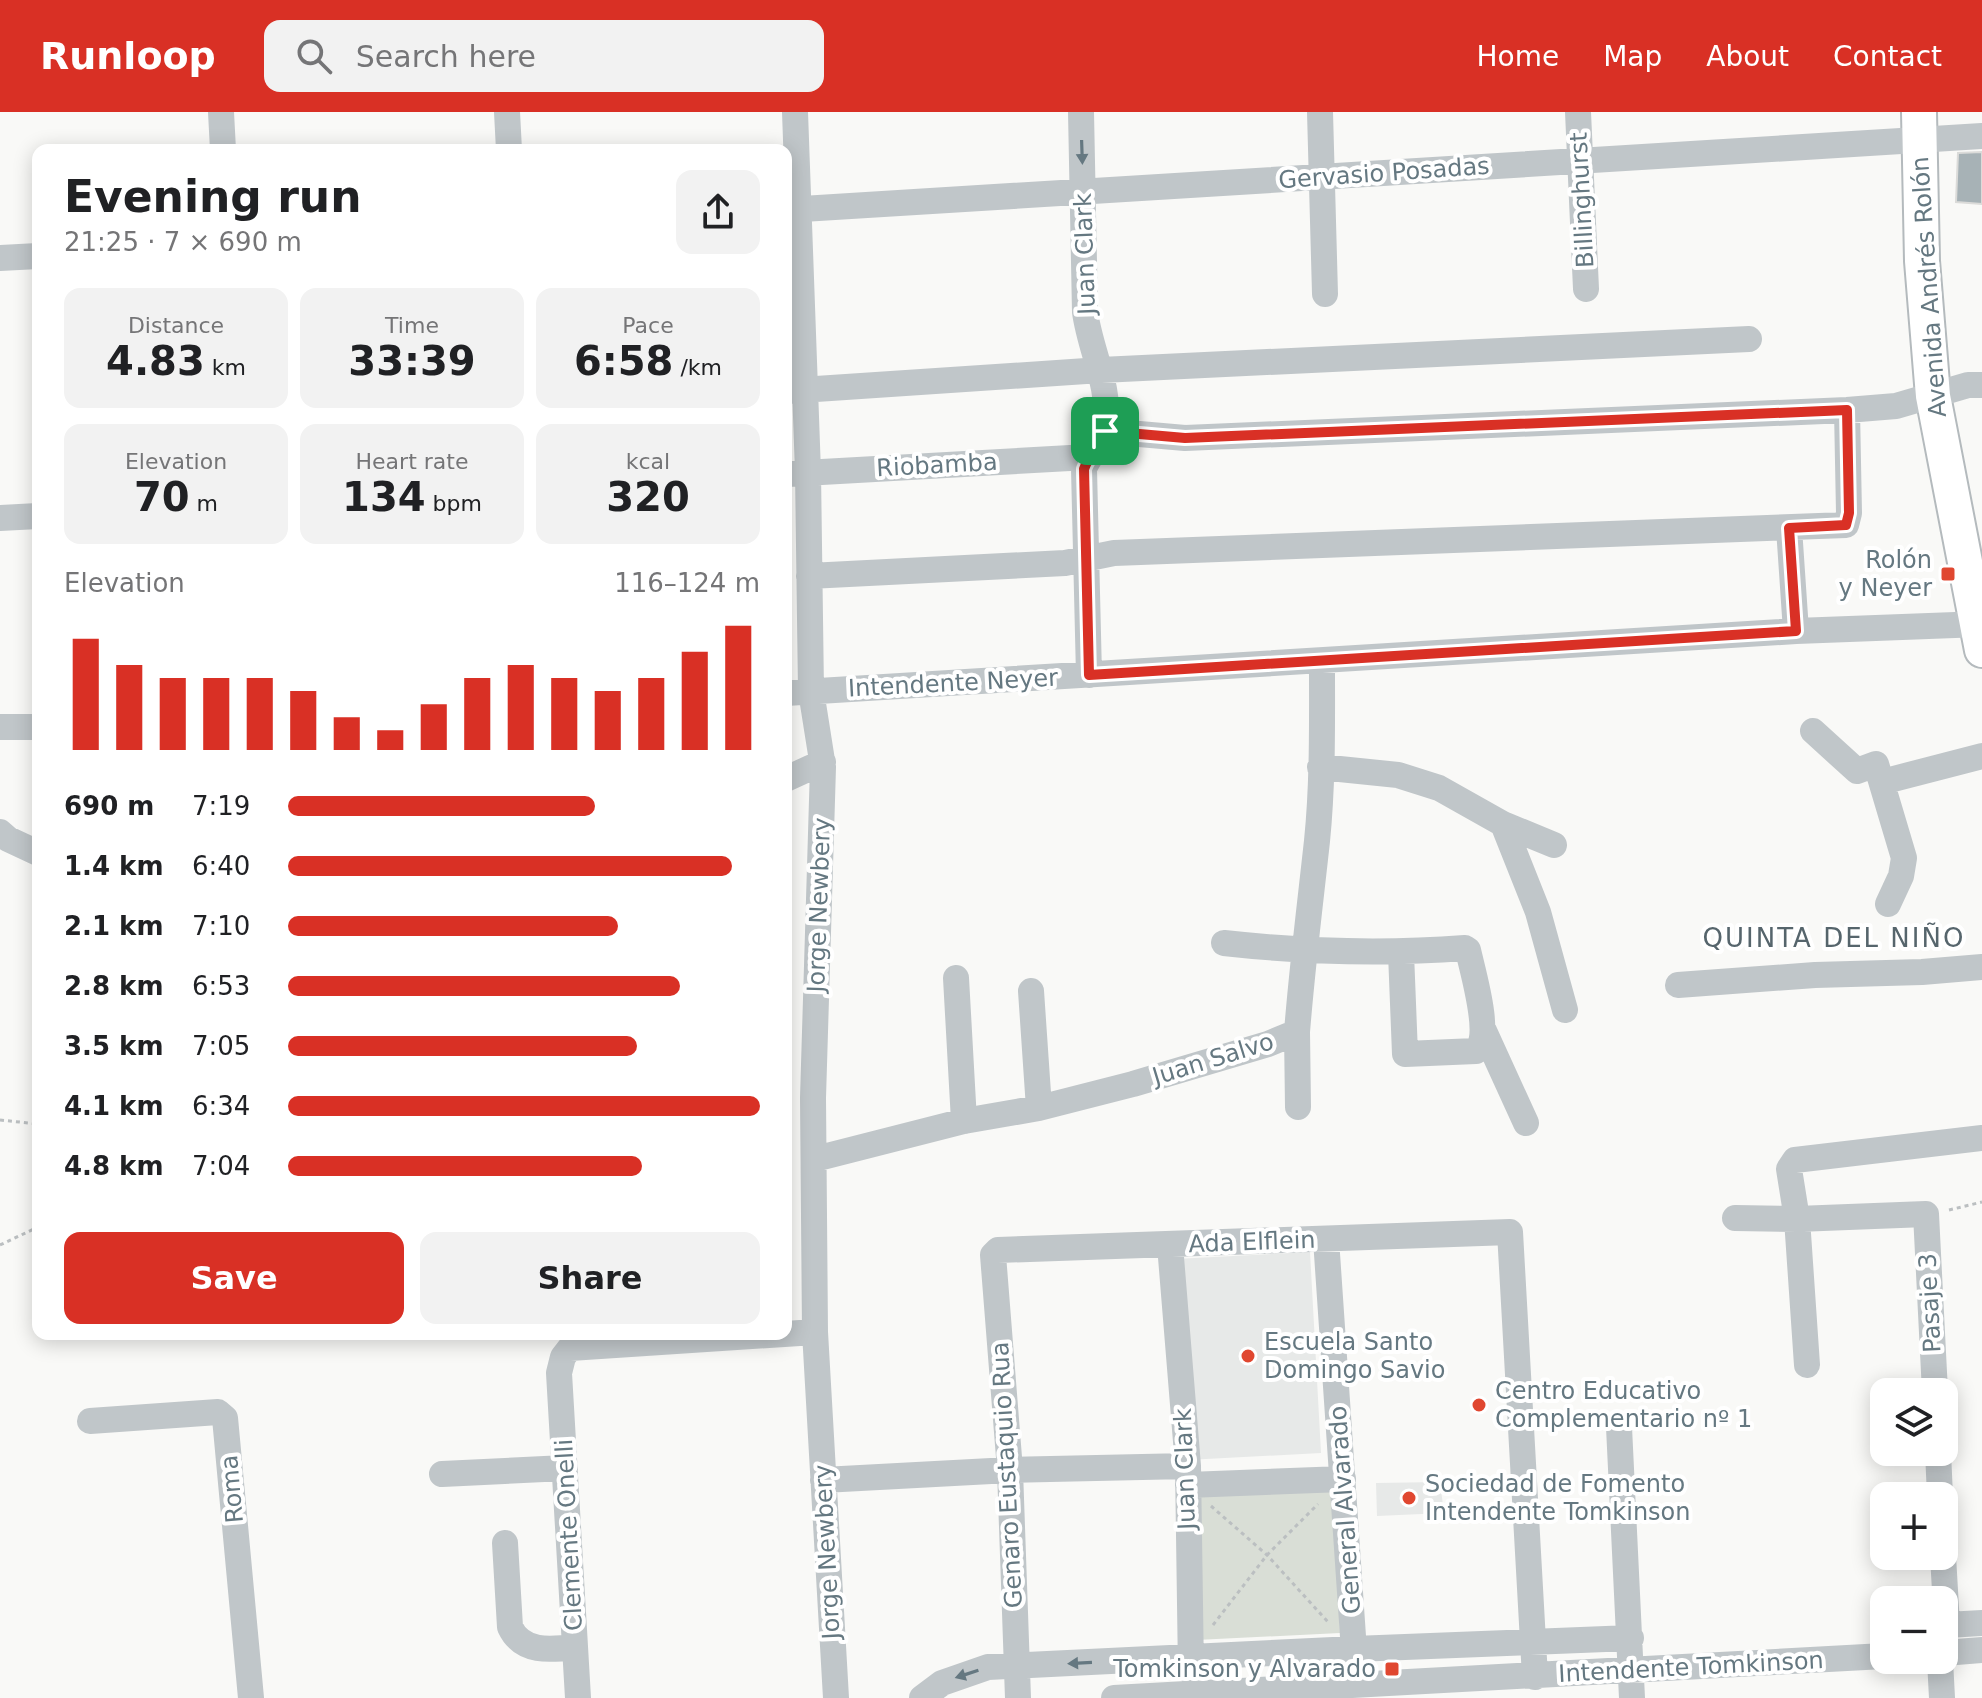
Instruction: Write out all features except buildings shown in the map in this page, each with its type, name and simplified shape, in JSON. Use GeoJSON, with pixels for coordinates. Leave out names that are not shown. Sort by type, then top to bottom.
{"type":"FeatureCollection","features":[{"type":"Feature","properties":{"kind":"main road","name":"Avenida Andrés Rolón"},"geometry":{"type":"LineString","coordinates":[[1919,126],[1922,261],[1933,396],[1980,632]]}},
{"type":"Feature","properties":{"kind":"street"},"geometry":{"type":"LineString","coordinates":[[221,112],[223,144]]}},
{"type":"Feature","properties":{"kind":"street"},"geometry":{"type":"LineString","coordinates":[[507,112],[509,144]]}},
{"type":"Feature","properties":{"kind":"street","name":"Jorge Newbery"},"geometry":{"type":"LineString","coordinates":[[795,112],[792,210],[797,473],[809,576],[799,692],[823,762],[813,1098],[815,1332],[836,1698]]}},
{"type":"Feature","properties":{"kind":"street","name":"Juan Clark"},"geometry":{"type":"LineString","coordinates":[[1081,112],[1085,312],[1088,333],[1101,370],[1105,431]]}},
{"type":"Feature","properties":{"kind":"street"},"geometry":{"type":"LineString","coordinates":[[1320,112],[1325,294]]}},
{"type":"Feature","properties":{"kind":"street","name":"Billinghurst"},"geometry":{"type":"LineString","coordinates":[[1578,112],[1586,289]]}},
{"type":"Feature","properties":{"kind":"street","name":"Gervasio Posadas"},"geometry":{"type":"LineString","coordinates":[[792,210],[1579,161],[1919,126],[1982,136]]}},
{"type":"Feature","properties":{"kind":"street"},"geometry":{"type":"LineString","coordinates":[[0,258],[32,256]]}},
{"type":"Feature","properties":{"kind":"street"},"geometry":{"type":"LineString","coordinates":[[795,391],[1101,370],[1749,339]]}},
{"type":"Feature","properties":{"kind":"street"},"geometry":{"type":"LineString","coordinates":[[1089,675],[1084,469],[1105,431],[1185,438],[1847,410],[1896,406],[1968,385],[1982,385]]}},
{"type":"Feature","properties":{"kind":"street"},"geometry":{"type":"LineString","coordinates":[[809,576],[1065,563],[1114,553],[1846,525],[1849,513],[1847,410]]}},
{"type":"Feature","properties":{"kind":"street","name":"Riobamba"},"geometry":{"type":"LineString","coordinates":[[797,473],[1088,457]]}},
{"type":"Feature","properties":{"kind":"street"},"geometry":{"type":"LineString","coordinates":[[0,518],[32,516]]}},
{"type":"Feature","properties":{"kind":"street"},"geometry":{"type":"LineString","coordinates":[[1789,528],[1796,631]]}},
{"type":"Feature","properties":{"kind":"street","name":"Intendente Neyer"},"geometry":{"type":"LineString","coordinates":[[799,692],[1796,631],[1980,632]]}},
{"type":"Feature","properties":{"kind":"street","name":"Juan Salvo"},"geometry":{"type":"LineString","coordinates":[[815,1159],[964,1121],[1039,1108],[1133,1084],[1268,1044],[1297,1032],[1317,839],[1322,662]]}},
{"type":"Feature","properties":{"kind":"street"},"geometry":{"type":"LineString","coordinates":[[0,727],[32,727]]}},
{"type":"Feature","properties":{"kind":"street"},"geometry":{"type":"LineString","coordinates":[[1813,731],[1857,771],[1876,764],[1904,858],[1901,876],[1888,904]]}},
{"type":"Feature","properties":{"kind":"street"},"geometry":{"type":"LineString","coordinates":[[1882,782],[1982,756]]}},
{"type":"Feature","properties":{"kind":"street"},"geometry":{"type":"LineString","coordinates":[[792,776],[823,762]]}},
{"type":"Feature","properties":{"kind":"street"},"geometry":{"type":"LineString","coordinates":[[1320,767],[1398,775],[1439,788],[1503,824],[1554,845]]}},
{"type":"Feature","properties":{"kind":"street"},"geometry":{"type":"LineString","coordinates":[[1503,824],[1538,912],[1565,1010]]}},
{"type":"Feature","properties":{"kind":"street"},"geometry":{"type":"LineString","coordinates":[[0,832],[32,850]]}},
{"type":"Feature","properties":{"kind":"street"},"geometry":{"type":"LineString","coordinates":[[1224,943],[1303,951],[1401,953],[1465,948],[1468,950],[1484,1031],[1526,1123]]}},
{"type":"Feature","properties":{"kind":"street"},"geometry":{"type":"LineString","coordinates":[[1401,953],[1405,1054],[1476,1051],[1482,1045],[1484,1031]]}},
{"type":"Feature","properties":{"kind":"street"},"geometry":{"type":"LineString","coordinates":[[1678,985],[1982,967]]}},
{"type":"Feature","properties":{"kind":"street"},"geometry":{"type":"LineString","coordinates":[[956,978],[964,1121]]}},
{"type":"Feature","properties":{"kind":"street"},"geometry":{"type":"LineString","coordinates":[[1031,991],[1039,1108]]}},
{"type":"Feature","properties":{"kind":"street"},"geometry":{"type":"LineString","coordinates":[[1297,1032],[1298,1107]]}},
{"type":"Feature","properties":{"kind":"street"},"geometry":{"type":"LineString","coordinates":[[1807,1365],[1797,1219],[1789,1169],[1795,1160],[1982,1138]]}},
{"type":"Feature","properties":{"kind":"street"},"geometry":{"type":"LineString","coordinates":[[1735,1218],[1926,1214]]}},
{"type":"Feature","properties":{"kind":"street","name":"Pasaje 3"},"geometry":{"type":"LineString","coordinates":[[1926,1214],[1934,1378]]}},
{"type":"Feature","properties":{"kind":"street","name":"Ada Elflein"},"geometry":{"type":"LineString","coordinates":[[994,1252],[1510,1232],[1532,1643]]}},
{"type":"Feature","properties":{"kind":"street","name":"General Alvarado"},"geometry":{"type":"LineString","coordinates":[[1326,1239],[1357,1685]]}},
{"type":"Feature","properties":{"kind":"street","name":"Juan Clark"},"geometry":{"type":"LineString","coordinates":[[1170,1245],[1188,1476],[1189,1656],[1181,1696]]}},
{"type":"Feature","properties":{"kind":"street","name":"Genaro Eustaquio Rua"},"geometry":{"type":"LineString","coordinates":[[994,1252],[1010,1470],[1018,1698]]}},
{"type":"Feature","properties":{"kind":"street"},"geometry":{"type":"LineString","coordinates":[[792,1333],[815,1332]]}},
{"type":"Feature","properties":{"kind":"street"},"geometry":{"type":"LineString","coordinates":[[569,1341],[596,1340]]}},
{"type":"Feature","properties":{"kind":"street","name":"Clemente Onelli"},"geometry":{"type":"LineString","coordinates":[[569,1341],[559,1373],[578,1698]]}},
{"type":"Feature","properties":{"kind":"street","name":"Roma"},"geometry":{"type":"LineString","coordinates":[[90,1421],[218,1412],[225,1418],[251,1698]]}},
{"type":"Feature","properties":{"kind":"street"},"geometry":{"type":"LineString","coordinates":[[1619,1427],[1632,1698]]}},
{"type":"Feature","properties":{"kind":"street"},"geometry":{"type":"LineString","coordinates":[[442,1474],[565,1468]]}},
{"type":"Feature","properties":{"kind":"street"},"geometry":{"type":"LineString","coordinates":[[823,1480],[1010,1470],[1343,1479]]}},
{"type":"Feature","properties":{"kind":"street"},"geometry":{"type":"LineString","coordinates":[[505,1543],[510,1627],[514,1636],[520,1643],[540,1649],[575,1647]]}},
{"type":"Feature","properties":{"kind":"street"},"geometry":{"type":"LineString","coordinates":[[1958,1628],[1982,1623]]}},
{"type":"Feature","properties":{"kind":"street","name":"Intendente Tomkinson"},"geometry":{"type":"LineString","coordinates":[[922,1698],[942,1683],[988,1667],[1631,1638]]}},
{"type":"Feature","properties":{"kind":"street"},"geometry":{"type":"LineString","coordinates":[[1532,1643],[1535,1677]]}},
{"type":"Feature","properties":{"kind":"street"},"geometry":{"type":"LineString","coordinates":[[1958,1652],[1982,1650]]}},
{"type":"Feature","properties":{"kind":"street","name":"Intendente Tomkinson"},"geometry":{"type":"LineString","coordinates":[[1114,1698],[1870,1657]]}},
{"type":"Feature","properties":{"kind":"street"},"geometry":{"type":"LineString","coordinates":[[1941,1674],[1942,1698]]}},
{"type":"Feature","properties":{"kind":"path"},"geometry":{"type":"LineString","coordinates":[[0,1120],[32,1123]]}},
{"type":"Feature","properties":{"kind":"path"},"geometry":{"type":"LineString","coordinates":[[1926,1214],[1982,1202]]}},
{"type":"Feature","properties":{"kind":"path"},"geometry":{"type":"LineString","coordinates":[[0,1245],[32,1230]]}},
{"type":"Feature","properties":{"kind":"path"},"geometry":{"type":"LineString","coordinates":[[1188,1476],[1354,1649]]}},
{"type":"Feature","properties":{"kind":"path"},"geometry":{"type":"LineString","coordinates":[[1189,1656],[1267,1555],[1343,1479]]}},
{"type":"Feature","properties":{"kind":"shaded area","name":"Escuela Santo Domingo Savio"},"geometry":{"type":"Polygon","coordinates":[[[1310,1252],[1321,1453],[1187,1460],[1175,1259],[1310,1252]]]}},
{"type":"Feature","properties":{"kind":"shaded area"},"geometry":{"type":"Polygon","coordinates":[[[1332,1471],[1340,1633],[1196,1640],[1187,1477],[1332,1471]]]}},
{"type":"Feature","properties":{"kind":"shaded area","name":"Sociedad de Fomento Intendente Tomkinson"},"geometry":{"type":"Polygon","coordinates":[[[1440,1482],[1444,1513],[1377,1516],[1376,1483],[1440,1482]]]}},
{"type":"Feature","properties":{"kind":"place","name":"Rolón y Neyer"},"geometry":{"type":"Point","coordinates":[1948,574]}},
{"type":"Feature","properties":{"kind":"place","name":"Escuela Santo Domingo Savio"},"geometry":{"type":"Point","coordinates":[1248,1356]}},
{"type":"Feature","properties":{"kind":"place","name":"Centro Educativo Complementario nº 1"},"geometry":{"type":"Point","coordinates":[1479,1405]}},
{"type":"Feature","properties":{"kind":"place","name":"Sociedad de Fomento Intendente Tomkinson"},"geometry":{"type":"Point","coordinates":[1409,1498]}},
{"type":"Feature","properties":{"kind":"place","name":"Tomkinson y Alvarado"},"geometry":{"type":"Point","coordinates":[1392,1669]}},
{"type":"Feature","properties":{"kind":"district","name":"QUINTA DEL NIÑO"},"geometry":{"type":"Point","coordinates":[1834,938]}},
{"type":"Feature","properties":{"kind":"route"},"geometry":{"type":"LineString","coordinates":[[1847,410],[1849,513],[1846,525],[1789,528],[1796,631],[1089,675],[1084,469],[1105,431],[1185,438],[1847,410]]}}]}
